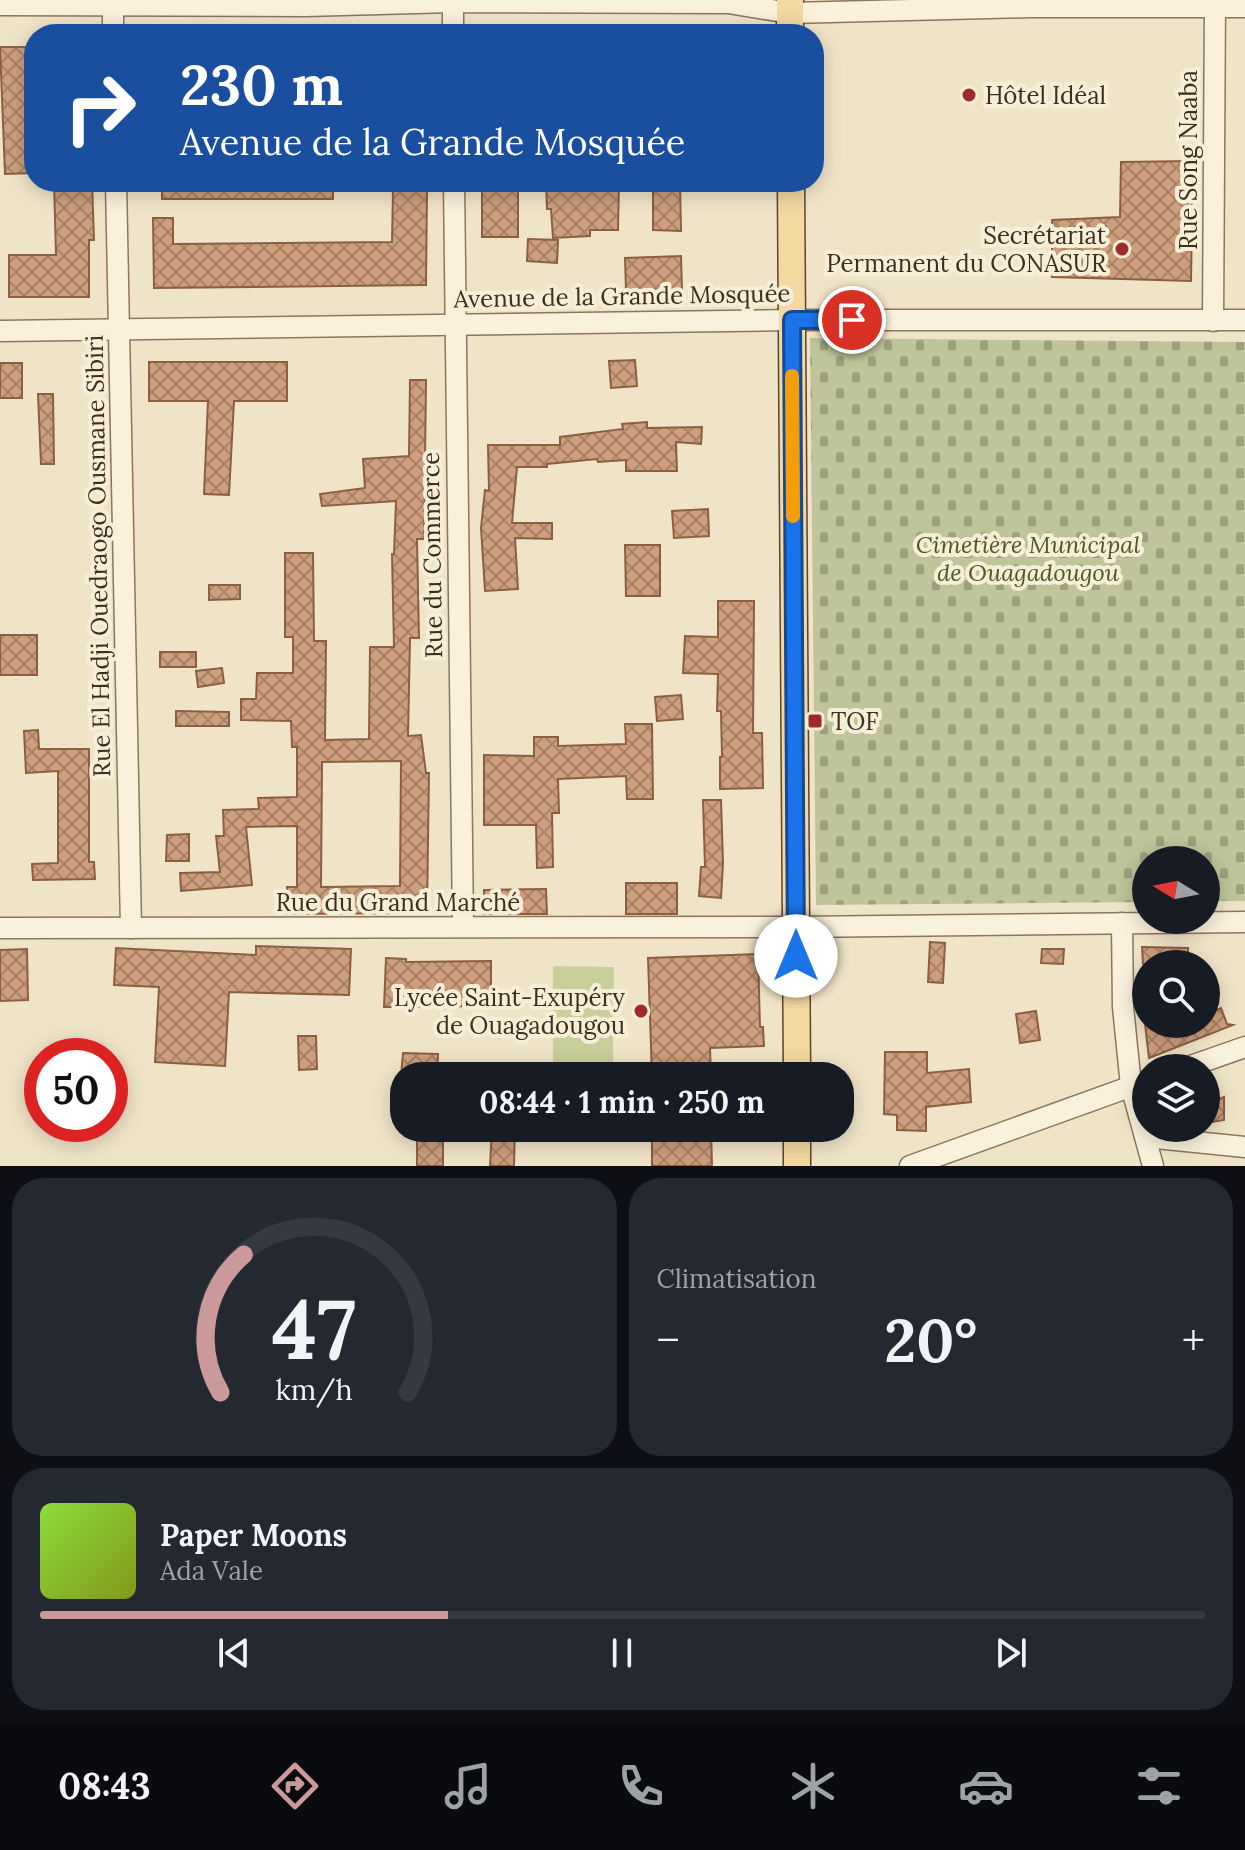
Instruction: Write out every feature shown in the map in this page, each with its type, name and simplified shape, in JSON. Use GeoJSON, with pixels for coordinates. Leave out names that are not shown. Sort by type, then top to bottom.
{"type":"FeatureCollection","features":[{"type":"Feature","properties":{"kind":"main road"},"geometry":{"type":"LineString","coordinates":[[791,192],[797,1062]]}},
{"type":"Feature","properties":{"kind":"main road"},"geometry":{"type":"LineString","coordinates":[[797,1142],[797,1166]]}},
{"type":"Feature","properties":{"kind":"street"},"geometry":{"type":"LineString","coordinates":[[0,5],[305,6],[453,1],[728,3],[749,0]]}},
{"type":"Feature","properties":{"kind":"street"},"geometry":{"type":"LineString","coordinates":[[453,1],[453,24]]}},
{"type":"Feature","properties":{"kind":"street"},"geometry":{"type":"LineString","coordinates":[[113,3],[113,24]]}},
{"type":"Feature","properties":{"kind":"street"},"geometry":{"type":"LineString","coordinates":[[728,3],[790,16],[1030,3],[1215,3],[1245,7]]}},
{"type":"Feature","properties":{"kind":"street","name":"Rue Song Naaba"},"geometry":{"type":"LineString","coordinates":[[1213,321],[1215,3]]}},
{"type":"Feature","properties":{"kind":"street","name":"Rue El Hadji Ouedraogo Ousmane Sibiri"},"geometry":{"type":"LineString","coordinates":[[116,192],[131,928]]}},
{"type":"Feature","properties":{"kind":"street","name":"Rue du Commerce"},"geometry":{"type":"LineString","coordinates":[[454,192],[463,926]]}},
{"type":"Feature","properties":{"kind":"street","name":"Avenue de la Grande Mosquée"},"geometry":{"type":"LineString","coordinates":[[0,331],[792,320],[1245,320]]}},
{"type":"Feature","properties":{"kind":"street","name":"Rue du Grand Marché"},"geometry":{"type":"LineString","coordinates":[[0,928],[796,927],[1245,922]]}},
{"type":"Feature","properties":{"kind":"street"},"geometry":{"type":"LineString","coordinates":[[1122,923],[1123,1007],[1132,1054]]}},
{"type":"Feature","properties":{"kind":"street"},"geometry":{"type":"LineString","coordinates":[[1220,1056],[1245,1047]]}},
{"type":"Feature","properties":{"kind":"street"},"geometry":{"type":"LineString","coordinates":[[910,1166],[1132,1086]]}},
{"type":"Feature","properties":{"kind":"street"},"geometry":{"type":"LineString","coordinates":[[1147,1142],[1153,1166]]}},
{"type":"Feature","properties":{"kind":"street"},"geometry":{"type":"LineString","coordinates":[[1196,1142],[1245,1147]]}},
{"type":"Feature","properties":{"kind":"green space","name":"Cimetière Municipal de Ouagadougou"},"geometry":{"type":"Polygon","coordinates":[[[810,338],[1245,342],[1245,901],[1220,901],[1220,846],[1132,846],[1132,902],[816,905],[810,338]]]}},
{"type":"Feature","properties":{"kind":"green space"},"geometry":{"type":"Polygon","coordinates":[[[553,966],[614,967],[613,1062],[553,1062],[553,966]]]}},
{"type":"Feature","properties":{"kind":"building"},"geometry":{"type":"Polygon","coordinates":[[[0,47],[24,47],[24,173],[5,174],[0,47]]]}},
{"type":"Feature","properties":{"kind":"building","name":"Secrétariat Permanent du CONASUR"},"geometry":{"type":"Polygon","coordinates":[[[1193,161],[1191,281],[1052,277],[1052,220],[1120,217],[1121,162],[1193,161]]]}},
{"type":"Feature","properties":{"kind":"building"},"geometry":{"type":"Polygon","coordinates":[[[54,192],[92,192],[94,240],[89,240],[89,297],[9,297],[9,255],[56,255],[54,192]]]}},
{"type":"Feature","properties":{"kind":"building"},"geometry":{"type":"Polygon","coordinates":[[[162,192],[333,192],[333,199],[162,199],[162,192]]]}},
{"type":"Feature","properties":{"kind":"building"},"geometry":{"type":"Polygon","coordinates":[[[393,192],[427,192],[426,285],[154,288],[153,218],[173,218],[173,244],[392,242],[393,192]]]}},
{"type":"Feature","properties":{"kind":"building"},"geometry":{"type":"Polygon","coordinates":[[[482,192],[518,192],[518,237],[482,237],[482,192]]]}},
{"type":"Feature","properties":{"kind":"building"},"geometry":{"type":"Polygon","coordinates":[[[546,192],[619,192],[618,230],[590,230],[590,236],[553,238],[551,209],[547,209],[546,192]]]}},
{"type":"Feature","properties":{"kind":"building"},"geometry":{"type":"Polygon","coordinates":[[[653,192],[680,192],[681,231],[653,230],[653,192]]]}},
{"type":"Feature","properties":{"kind":"building"},"geometry":{"type":"Polygon","coordinates":[[[528,239],[558,240],[557,263],[527,261],[528,239]]]}},
{"type":"Feature","properties":{"kind":"building"},"geometry":{"type":"Polygon","coordinates":[[[681,256],[682,290],[626,291],[625,258],[681,256]]]}},
{"type":"Feature","properties":{"kind":"building"},"geometry":{"type":"Polygon","coordinates":[[[635,360],[637,386],[611,388],[609,361],[635,360]]]}},
{"type":"Feature","properties":{"kind":"building"},"geometry":{"type":"Polygon","coordinates":[[[149,362],[287,362],[287,401],[234,401],[229,495],[204,494],[208,401],[149,401],[149,362]]]}},
{"type":"Feature","properties":{"kind":"building"},"geometry":{"type":"Polygon","coordinates":[[[0,363],[22,363],[22,398],[0,398],[0,363]]]}},
{"type":"Feature","properties":{"kind":"building"},"geometry":{"type":"Polygon","coordinates":[[[410,380],[426,380],[424,539],[417,539],[419,638],[410,638],[408,736],[421,735],[426,773],[429,773],[427,913],[287,914],[287,887],[297,887],[297,826],[246,827],[252,885],[181,891],[180,873],[220,872],[216,836],[224,836],[223,810],[259,809],[258,798],[297,797],[297,747],[292,747],[291,721],[241,720],[241,699],[256,699],[257,673],[293,673],[293,637],[285,637],[285,553],[313,553],[314,641],[326,641],[325,740],[369,739],[370,647],[394,647],[392,554],[396,501],[322,506],[320,494],[365,488],[363,459],[409,456],[410,380]],[[401,761],[322,762],[321,887],[400,886],[401,761]]]}},
{"type":"Feature","properties":{"kind":"building"},"geometry":{"type":"Polygon","coordinates":[[[38,394],[53,394],[54,464],[41,464],[38,394]]]}},
{"type":"Feature","properties":{"kind":"building"},"geometry":{"type":"Polygon","coordinates":[[[647,422],[647,428],[702,427],[701,444],[676,442],[677,471],[626,471],[626,460],[598,462],[597,459],[547,464],[547,467],[517,467],[512,523],[552,523],[552,539],[515,538],[518,589],[485,591],[481,528],[485,490],[489,491],[488,445],[560,445],[560,437],[623,429],[622,424],[647,422]]]}},
{"type":"Feature","properties":{"kind":"building"},"geometry":{"type":"Polygon","coordinates":[[[708,509],[709,536],[674,538],[672,511],[708,509]]]}},
{"type":"Feature","properties":{"kind":"building"},"geometry":{"type":"Polygon","coordinates":[[[625,545],[660,545],[660,596],[626,596],[625,545]]]}},
{"type":"Feature","properties":{"kind":"building"},"geometry":{"type":"Polygon","coordinates":[[[209,585],[240,585],[240,599],[209,600],[209,585]]]}},
{"type":"Feature","properties":{"kind":"building"},"geometry":{"type":"Polygon","coordinates":[[[718,601],[754,601],[753,733],[762,733],[763,788],[720,789],[722,757],[721,711],[717,711],[718,674],[683,673],[685,636],[718,637],[718,601]]]}},
{"type":"Feature","properties":{"kind":"building"},"geometry":{"type":"Polygon","coordinates":[[[0,635],[37,635],[37,675],[0,675],[0,635]]]}},
{"type":"Feature","properties":{"kind":"building"},"geometry":{"type":"Polygon","coordinates":[[[160,652],[196,652],[196,667],[160,667],[160,652]]]}},
{"type":"Feature","properties":{"kind":"building"},"geometry":{"type":"Polygon","coordinates":[[[222,668],[224,683],[198,687],[196,671],[222,668]]]}},
{"type":"Feature","properties":{"kind":"building"},"geometry":{"type":"Polygon","coordinates":[[[681,695],[683,719],[657,721],[655,697],[681,695]]]}},
{"type":"Feature","properties":{"kind":"building"},"geometry":{"type":"Polygon","coordinates":[[[176,711],[229,712],[229,726],[176,726],[176,711]]]}},
{"type":"Feature","properties":{"kind":"building"},"geometry":{"type":"Polygon","coordinates":[[[625,724],[652,724],[653,799],[627,799],[626,776],[558,779],[559,813],[552,813],[553,867],[537,868],[536,825],[484,825],[484,755],[534,756],[534,737],[558,737],[558,746],[626,744],[625,724]]]}},
{"type":"Feature","properties":{"kind":"building"},"geometry":{"type":"Polygon","coordinates":[[[38,730],[39,749],[89,749],[89,862],[94,862],[95,879],[33,880],[32,864],[58,863],[58,771],[26,773],[24,731],[38,730]]]}},
{"type":"Feature","properties":{"kind":"building"},"geometry":{"type":"Polygon","coordinates":[[[703,800],[721,800],[721,898],[699,896],[701,867],[705,867],[703,800]]]}},
{"type":"Feature","properties":{"kind":"building"},"geometry":{"type":"Polygon","coordinates":[[[189,834],[189,861],[166,861],[167,835],[189,834]]]}},
{"type":"Feature","properties":{"kind":"building"},"geometry":{"type":"Polygon","coordinates":[[[626,883],[677,883],[677,914],[626,914],[626,883]]]}},
{"type":"Feature","properties":{"kind":"building"},"geometry":{"type":"Polygon","coordinates":[[[546,889],[547,914],[484,914],[484,890],[546,889]]]}},
{"type":"Feature","properties":{"kind":"building"},"geometry":{"type":"Polygon","coordinates":[[[930,942],[945,943],[943,983],[928,982],[930,942]]]}},
{"type":"Feature","properties":{"kind":"building"},"geometry":{"type":"Polygon","coordinates":[[[256,946],[351,949],[349,995],[229,992],[225,1066],[155,1062],[159,987],[114,985],[116,948],[256,955],[256,946]]]}},
{"type":"Feature","properties":{"kind":"building"},"geometry":{"type":"Polygon","coordinates":[[[1142,947],[1188,948],[1188,950],[1142,950],[1142,947]]]}},
{"type":"Feature","properties":{"kind":"building"},"geometry":{"type":"Polygon","coordinates":[[[27,949],[28,1000],[0,1001],[0,950],[27,949]]]}},
{"type":"Feature","properties":{"kind":"building"},"geometry":{"type":"Polygon","coordinates":[[[1042,949],[1064,949],[1063,964],[1041,963],[1042,949]]]}},
{"type":"Feature","properties":{"kind":"building"},"geometry":{"type":"Polygon","coordinates":[[[758,954],[760,1027],[763,1027],[764,1046],[710,1048],[710,1062],[652,1062],[648,958],[758,954]]]}},
{"type":"Feature","properties":{"kind":"building"},"geometry":{"type":"Polygon","coordinates":[[[386,958],[406,959],[406,962],[491,961],[491,1006],[384,1007],[386,958]]]}},
{"type":"Feature","properties":{"kind":"building"},"geometry":{"type":"Polygon","coordinates":[[[1220,1008],[1227,1024],[1233,1025],[1220,1030],[1220,1008]]]}},
{"type":"Feature","properties":{"kind":"building"},"geometry":{"type":"Polygon","coordinates":[[[1036,1011],[1040,1040],[1020,1043],[1016,1014],[1036,1011]]]}},
{"type":"Feature","properties":{"kind":"building"},"geometry":{"type":"Polygon","coordinates":[[[298,1036],[316,1036],[317,1069],[299,1070],[298,1036]]]}},
{"type":"Feature","properties":{"kind":"building"},"geometry":{"type":"Polygon","coordinates":[[[1147,1038],[1200,1038],[1159,1054],[1149,1054],[1147,1038]]]}},
{"type":"Feature","properties":{"kind":"building"},"geometry":{"type":"Polygon","coordinates":[[[885,1052],[927,1052],[927,1073],[969,1069],[971,1102],[926,1107],[926,1131],[897,1130],[897,1115],[884,1114],[885,1052]]]}},
{"type":"Feature","properties":{"kind":"building"},"geometry":{"type":"Polygon","coordinates":[[[403,1053],[438,1054],[438,1062],[402,1062],[403,1053]]]}},
{"type":"Feature","properties":{"kind":"building"},"geometry":{"type":"Polygon","coordinates":[[[1224,1097],[1224,1120],[1220,1121],[1220,1099],[1224,1097]]]}},
{"type":"Feature","properties":{"kind":"building"},"geometry":{"type":"Polygon","coordinates":[[[417,1142],[443,1142],[443,1166],[417,1166],[417,1142]]]}},
{"type":"Feature","properties":{"kind":"building"},"geometry":{"type":"Polygon","coordinates":[[[491,1142],[515,1142],[514,1166],[490,1166],[491,1142]]]}},
{"type":"Feature","properties":{"kind":"building"},"geometry":{"type":"Polygon","coordinates":[[[652,1142],[711,1142],[712,1166],[652,1166],[652,1142]]]}},
{"type":"Feature","properties":{"kind":"slow traffic"},"geometry":{"type":"LineString","coordinates":[[792,376],[793,516]]}},
{"type":"Feature","properties":{"kind":"place","name":"Hôtel Idéal"},"geometry":{"type":"Point","coordinates":[969,95]}},
{"type":"Feature","properties":{"kind":"place","name":"Secrétariat Permanent du CONASUR"},"geometry":{"type":"Point","coordinates":[1122,249]}},
{"type":"Feature","properties":{"kind":"place","name":"TOF"},"geometry":{"type":"Point","coordinates":[815,721]}},
{"type":"Feature","properties":{"kind":"place","name":"Lycée Saint-Exupéry de Ouagadougou"},"geometry":{"type":"Point","coordinates":[641,1011]}},
{"type":"Feature","properties":{"kind":"route"},"geometry":{"type":"LineString","coordinates":[[796,956],[792,320],[852,320]]}}]}
